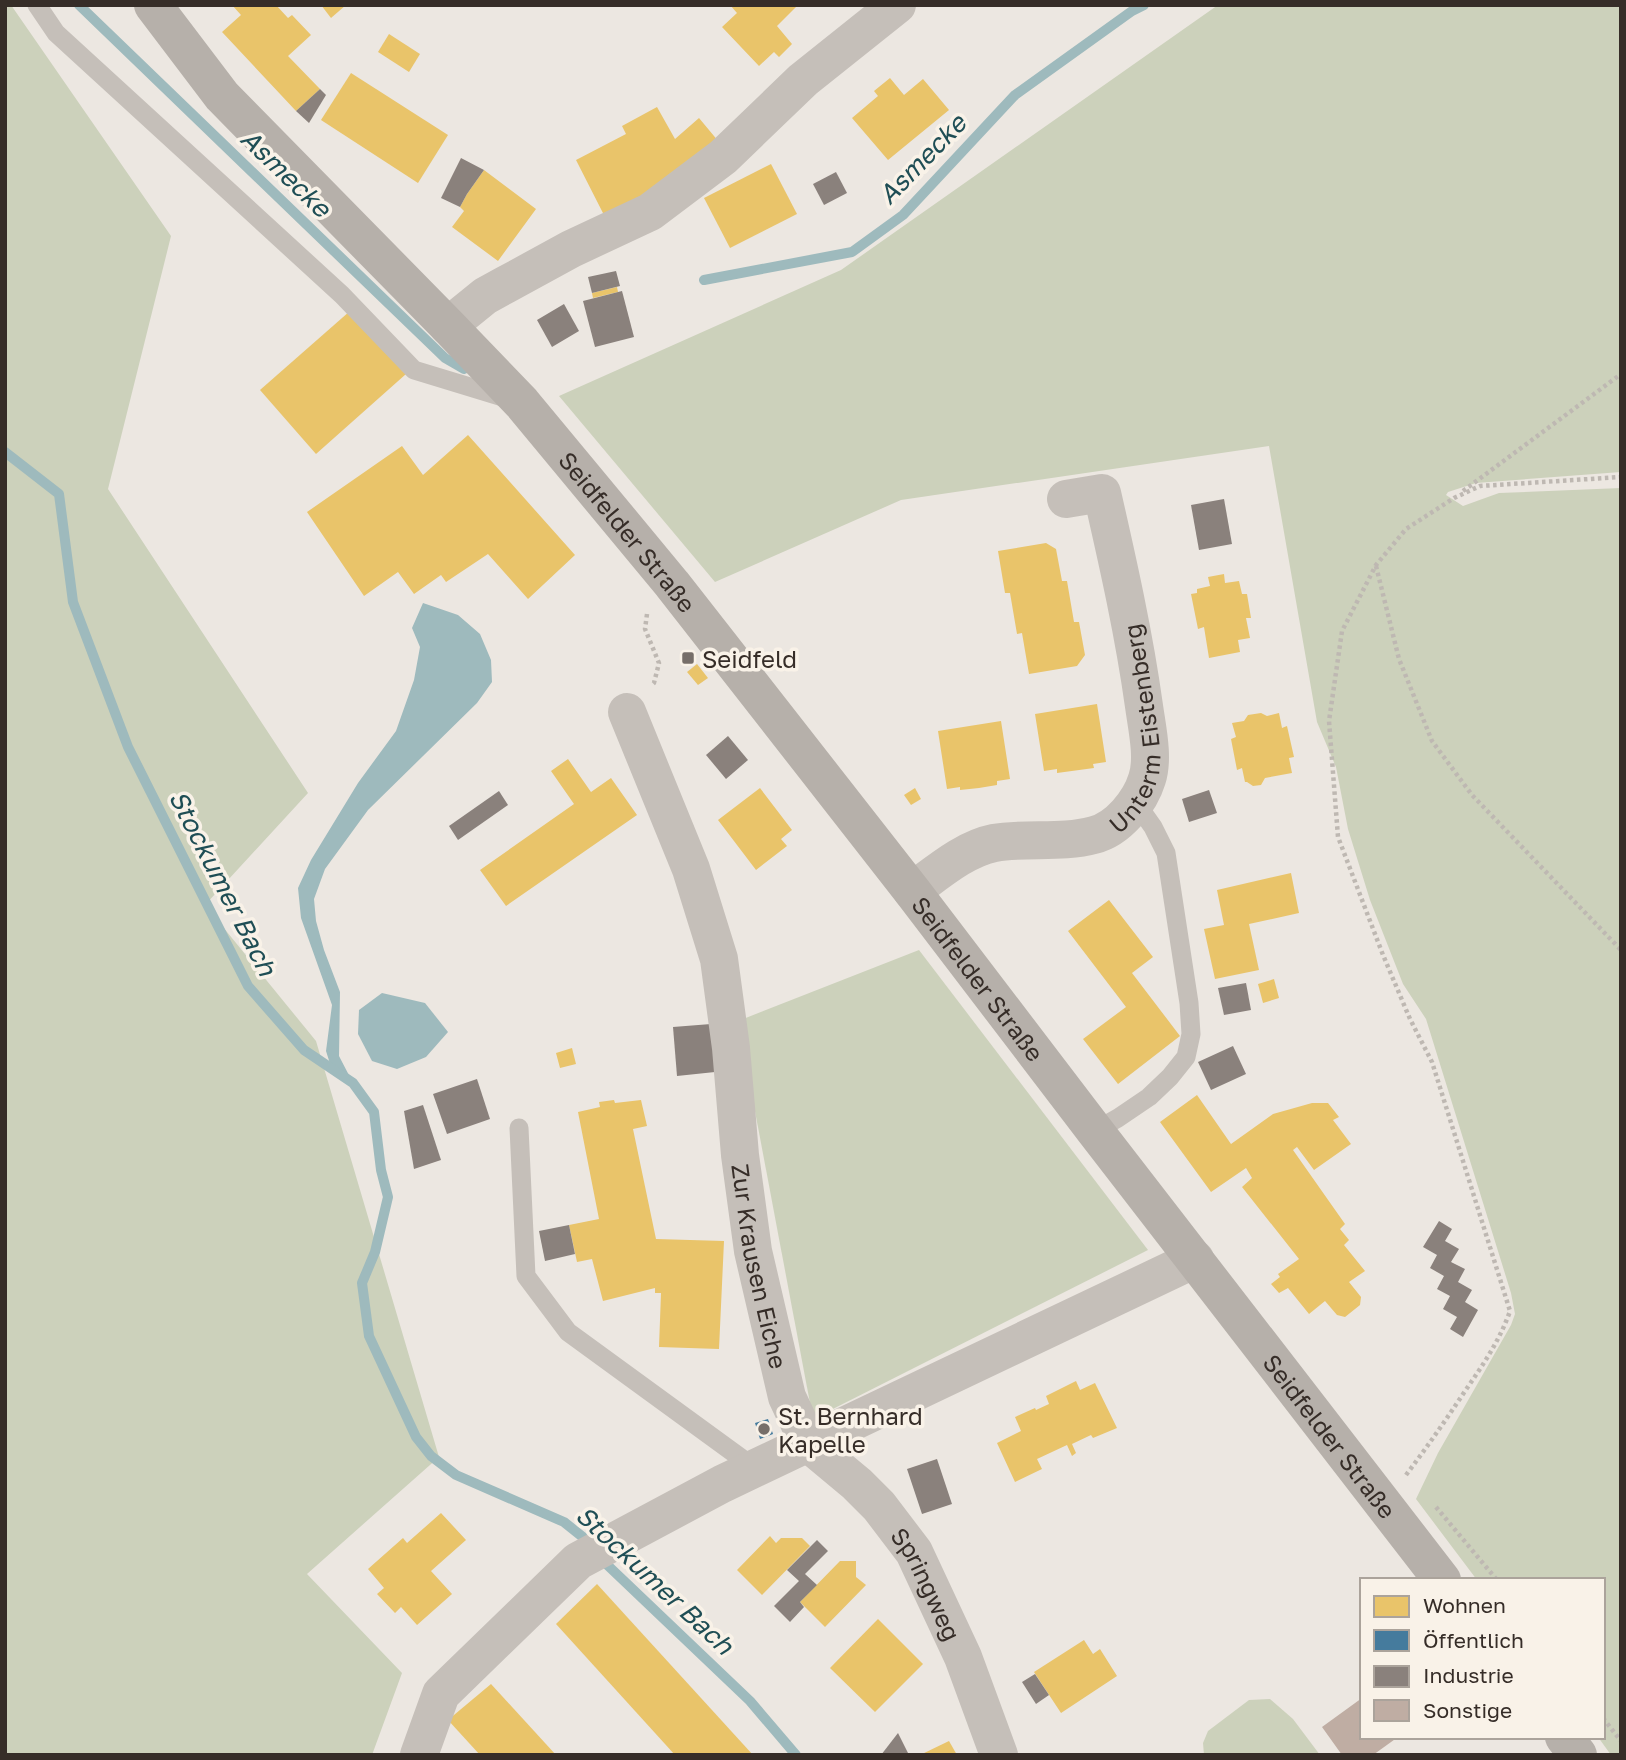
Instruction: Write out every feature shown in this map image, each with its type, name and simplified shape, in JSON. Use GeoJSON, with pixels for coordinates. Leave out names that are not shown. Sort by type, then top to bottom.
{"type":"FeatureCollection","features":[{"type":"Feature","properties":{"kind":"main road","name":"Seidfelder Straße"},"geometry":{"type":"LineString","coordinates":[[153,5],[222,96],[522,403],[672,584],[912,891],[1440,1578]]}},
{"type":"Feature","properties":{"kind":"main road"},"geometry":{"type":"LineString","coordinates":[[1566,1739],[1578,1755]]}},
{"type":"Feature","properties":{"kind":"street"},"geometry":{"type":"LineString","coordinates":[[448,326],[485,296],[650,212],[723,157],[803,80],[897,5]]}},
{"type":"Feature","properties":{"kind":"street","name":"Unterm Eistenberg"},"geometry":{"type":"LineString","coordinates":[[912,891],[953,862],[976,849],[994,843],[1065,840],[1097,835],[1118,822],[1136,803],[1148,778],[1150,748],[1129,617],[1102,493],[1066,499]]}},
{"type":"Feature","properties":{"kind":"street","name":"Zur Krausen Eiche"},"geometry":{"type":"LineString","coordinates":[[627,712],[691,869],[719,959],[752,1251],[787,1397],[809,1444]]}},
{"type":"Feature","properties":{"kind":"street"},"geometry":{"type":"LineString","coordinates":[[419,1755],[441,1694],[578,1560],[722,1484],[1195,1259]]}},
{"type":"Feature","properties":{"kind":"street","name":"Springweg"},"geometry":{"type":"LineString","coordinates":[[809,1444],[879,1506],[914,1552],[963,1657],[999,1755]]}},
{"type":"Feature","properties":{"kind":"lane"},"geometry":{"type":"LineString","coordinates":[[37,5],[55,33],[342,295],[414,370],[522,403]]}},
{"type":"Feature","properties":{"kind":"lane"},"geometry":{"type":"LineString","coordinates":[[1095,1131],[1149,1097],[1170,1077],[1186,1057],[1191,1034],[1166,853],[1153,827],[1136,803]]}},
{"type":"Feature","properties":{"kind":"lane"},"geometry":{"type":"LineString","coordinates":[[519,1128],[526,1276],[568,1332],[756,1469]]}},
{"type":"Feature","properties":{"kind":"path"},"geometry":{"type":"LineString","coordinates":[[1412,1482],[1404,1477],[1440,1430],[1488,1357],[1510,1311],[1432,1062],[1410,1020],[1338,837],[1329,720],[1342,631],[1376,565],[1406,529],[1454,498],[1621,374]]}},
{"type":"Feature","properties":{"kind":"path"},"geometry":{"type":"LineString","coordinates":[[1454,498],[1480,486],[1621,477]]}},
{"type":"Feature","properties":{"kind":"path"},"geometry":{"type":"LineString","coordinates":[[1376,565],[1399,659],[1432,741],[1472,795],[1621,950]]}},
{"type":"Feature","properties":{"kind":"path"},"geometry":{"type":"LineString","coordinates":[[627,712],[654,683],[659,663],[645,629],[648,612],[672,584]]}},
{"type":"Feature","properties":{"kind":"path"},"geometry":{"type":"LineString","coordinates":[[1436,1507],[1495,1578]]}},
{"type":"Feature","properties":{"kind":"path"},"geometry":{"type":"LineString","coordinates":[[1605,1721],[1621,1741]]}},
{"type":"Feature","properties":{"kind":"green space"},"geometry":{"type":"Polygon","coordinates":[[[5,5],[11,5],[171,236],[108,489],[308,793],[205,905],[316,1041],[439,1457],[307,1574],[402,1673],[372,1755],[5,1755],[5,5]]]}},
{"type":"Feature","properties":{"kind":"green space"},"geometry":{"type":"Polygon","coordinates":[[[1218,5],[1621,5],[1621,472],[1476,483],[1446,495],[1463,506],[1499,493],[1621,488],[1621,1755],[1611,1755],[1599,1739],[1605,1739],[1605,1578],[1475,1578],[1416,1499],[1438,1453],[1515,1314],[1511,1293],[1426,1019],[1403,984],[1370,900],[1348,829],[1336,767],[1317,722],[1269,446],[901,500],[715,582],[559,396],[841,270],[1218,5]]]}},
{"type":"Feature","properties":{"kind":"green space"},"geometry":{"type":"Polygon","coordinates":[[[919,950],[1148,1250],[813,1419],[738,1021],[919,950]]]}},
{"type":"Feature","properties":{"kind":"green space"},"geometry":{"type":"Polygon","coordinates":[[[1270,1699],[1293,1719],[1320,1755],[1204,1755],[1203,1743],[1208,1731],[1249,1700],[1270,1699]]]}},
{"type":"Feature","properties":{"kind":"water"},"geometry":{"type":"Polygon","coordinates":[[[423,603],[458,615],[480,634],[491,660],[492,682],[477,703],[368,810],[325,869],[314,899],[316,921],[324,950],[340,992],[339,1056],[353,1083],[332,1070],[326,1051],[332,1005],[301,918],[298,888],[311,860],[358,783],[396,731],[414,680],[420,647],[412,628],[423,603]]]}},
{"type":"Feature","properties":{"kind":"water"},"geometry":{"type":"Polygon","coordinates":[[[382,993],[425,1003],[448,1032],[426,1057],[397,1069],[372,1061],[358,1034],[359,1010],[382,993]]]}},
{"type":"Feature","properties":{"kind":"building: Wohnen"},"geometry":{"type":"Polygon","coordinates":[[[232,5],[276,5],[288,18],[292,15],[311,35],[288,56],[320,89],[296,111],[222,32],[241,15],[232,5]]]}},
{"type":"Feature","properties":{"kind":"building: Wohnen"},"geometry":{"type":"Polygon","coordinates":[[[321,5],[346,5],[331,18],[321,5]]]}},
{"type":"Feature","properties":{"kind":"building: Wohnen"},"geometry":{"type":"Polygon","coordinates":[[[730,5],[798,5],[777,26],[792,44],[779,57],[774,52],[759,66],[722,27],[737,13],[730,5]]]}},
{"type":"Feature","properties":{"kind":"building: Wohnen"},"geometry":{"type":"Polygon","coordinates":[[[389,34],[420,54],[409,72],[378,52],[389,34]]]}},
{"type":"Feature","properties":{"kind":"building: Wohnen"},"geometry":{"type":"Polygon","coordinates":[[[351,73],[448,135],[418,183],[321,120],[351,73]]]}},
{"type":"Feature","properties":{"kind":"building: Wohnen"},"geometry":{"type":"Polygon","coordinates":[[[890,78],[904,95],[923,79],[949,110],[888,160],[852,118],[878,96],[874,91],[890,78]]]}},
{"type":"Feature","properties":{"kind":"building: Wohnen"},"geometry":{"type":"Polygon","coordinates":[[[657,107],[675,139],[699,118],[719,142],[683,175],[605,217],[576,160],[626,134],[622,126],[657,107]]]}},
{"type":"Feature","properties":{"kind":"building: Wohnen"},"geometry":{"type":"Polygon","coordinates":[[[771,164],[797,214],[730,248],[704,198],[771,164]]]}},
{"type":"Feature","properties":{"kind":"building: Wohnen"},"geometry":{"type":"Polygon","coordinates":[[[484,170],[536,209],[498,261],[452,227],[464,211],[460,207],[467,194],[484,170]]]}},
{"type":"Feature","properties":{"kind":"building: Wohnen"},"geometry":{"type":"Polygon","coordinates":[[[617,287],[618,292],[593,298],[592,293],[617,287]]]}},
{"type":"Feature","properties":{"kind":"building: Wohnen"},"geometry":{"type":"Polygon","coordinates":[[[350,311],[406,374],[316,454],[260,390],[350,311]]]}},
{"type":"Feature","properties":{"kind":"building: Wohnen"},"geometry":{"type":"Polygon","coordinates":[[[468,435],[575,555],[528,599],[488,554],[446,582],[441,575],[414,594],[398,572],[364,596],[307,512],[402,446],[423,475],[468,435]]]}},
{"type":"Feature","properties":{"kind":"building: Wohnen"},"geometry":{"type":"Polygon","coordinates":[[[1046,543],[1056,549],[1062,581],[1067,581],[1074,622],[1079,622],[1085,655],[1077,666],[1029,674],[1022,633],[1017,634],[1010,593],[1005,593],[998,551],[1046,543]]]}},
{"type":"Feature","properties":{"kind":"building: Wohnen"},"geometry":{"type":"Polygon","coordinates":[[[1224,574],[1225,583],[1239,581],[1242,594],[1247,594],[1251,618],[1246,618],[1250,638],[1238,640],[1240,652],[1209,658],[1204,627],[1198,629],[1191,594],[1197,593],[1197,589],[1210,586],[1208,577],[1224,574]]]}},
{"type":"Feature","properties":{"kind":"building: Wohnen"},"geometry":{"type":"Polygon","coordinates":[[[697,664],[708,678],[698,685],[687,672],[697,664]]]}},
{"type":"Feature","properties":{"kind":"building: Wohnen"},"geometry":{"type":"Polygon","coordinates":[[[1097,704],[1106,762],[1093,764],[1094,768],[1057,773],[1057,769],[1044,771],[1035,714],[1097,704]]]}},
{"type":"Feature","properties":{"kind":"building: Wohnen"},"geometry":{"type":"Polygon","coordinates":[[[1261,713],[1267,716],[1279,713],[1282,728],[1287,726],[1294,757],[1289,758],[1292,773],[1265,778],[1261,785],[1253,786],[1245,782],[1242,768],[1237,770],[1231,739],[1236,737],[1232,723],[1244,721],[1248,715],[1261,713]]]}},
{"type":"Feature","properties":{"kind":"building: Wohnen"},"geometry":{"type":"Polygon","coordinates":[[[1001,721],[1010,779],[997,781],[997,785],[979,788],[947,789],[938,731],[1001,721]]]}},
{"type":"Feature","properties":{"kind":"building: Wohnen"},"geometry":{"type":"Polygon","coordinates":[[[568,759],[591,792],[611,778],[637,815],[506,906],[480,870],[574,804],[551,771],[568,759]]]}},
{"type":"Feature","properties":{"kind":"building: Wohnen"},"geometry":{"type":"Polygon","coordinates":[[[760,788],[792,830],[781,839],[787,846],[756,870],[718,820],[760,788]]]}},
{"type":"Feature","properties":{"kind":"building: Wohnen"},"geometry":{"type":"Polygon","coordinates":[[[915,788],[921,799],[911,805],[904,795],[915,788]]]}},
{"type":"Feature","properties":{"kind":"building: Wohnen"},"geometry":{"type":"Polygon","coordinates":[[[1291,873],[1299,913],[1249,924],[1259,970],[1215,979],[1204,929],[1224,925],[1217,890],[1291,873]]]}},
{"type":"Feature","properties":{"kind":"building: Wohnen"},"geometry":{"type":"Polygon","coordinates":[[[1109,900],[1153,957],[1132,973],[1180,1036],[1118,1084],[1083,1039],[1126,1007],[1068,931],[1109,900]]]}},
{"type":"Feature","properties":{"kind":"building: Wohnen"},"geometry":{"type":"Polygon","coordinates":[[[1274,979],[1279,998],[1263,1003],[1258,984],[1274,979]]]}},
{"type":"Feature","properties":{"kind":"building: Wohnen"},"geometry":{"type":"Polygon","coordinates":[[[572,1048],[576,1064],[560,1068],[556,1053],[572,1048]]]}},
{"type":"Feature","properties":{"kind":"building: Wohnen"},"geometry":{"type":"Polygon","coordinates":[[[1197,1095],[1231,1144],[1273,1114],[1312,1103],[1328,1103],[1339,1117],[1333,1120],[1351,1144],[1314,1170],[1297,1147],[1293,1150],[1345,1224],[1340,1229],[1349,1240],[1344,1245],[1365,1271],[1349,1282],[1361,1297],[1360,1305],[1345,1317],[1337,1315],[1325,1301],[1309,1314],[1288,1288],[1279,1293],[1271,1284],[1280,1277],[1278,1274],[1299,1259],[1242,1187],[1252,1178],[1246,1168],[1211,1192],[1160,1122],[1197,1095]]]}},
{"type":"Feature","properties":{"kind":"building: Wohnen"},"geometry":{"type":"Polygon","coordinates":[[[614,1100],[615,1103],[641,1100],[647,1126],[633,1129],[656,1239],[724,1241],[719,1349],[659,1347],[661,1293],[655,1293],[655,1288],[603,1301],[592,1259],[577,1262],[569,1225],[599,1219],[578,1112],[600,1107],[599,1102],[614,1100]]]}},
{"type":"Feature","properties":{"kind":"building: Wohnen"},"geometry":{"type":"Polygon","coordinates":[[[1076,1381],[1080,1390],[1095,1383],[1117,1428],[1093,1438],[1091,1435],[1072,1444],[1076,1453],[1072,1456],[1067,1445],[1037,1459],[1042,1469],[1015,1482],[997,1443],[1021,1431],[1015,1417],[1049,1404],[1046,1396],[1076,1381]]]}},
{"type":"Feature","properties":{"kind":"building: Wohnen"},"geometry":{"type":"Polygon","coordinates":[[[441,1513],[466,1540],[431,1571],[452,1594],[417,1625],[401,1607],[395,1613],[377,1594],[384,1588],[368,1569],[403,1538],[407,1543],[441,1513]]]}},
{"type":"Feature","properties":{"kind":"building: Wohnen"},"geometry":{"type":"Polygon","coordinates":[[[770,1536],[776,1543],[781,1538],[802,1538],[810,1546],[762,1595],[737,1570],[770,1536]]]}},
{"type":"Feature","properties":{"kind":"building: Wohnen"},"geometry":{"type":"Polygon","coordinates":[[[840,1561],[856,1561],[856,1577],[866,1585],[825,1627],[800,1602],[840,1561]]]}},
{"type":"Feature","properties":{"kind":"building: Wohnen"},"geometry":{"type":"Polygon","coordinates":[[[597,1584],[753,1755],[675,1755],[556,1624],[597,1584]]]}},
{"type":"Feature","properties":{"kind":"building: Wohnen"},"geometry":{"type":"Polygon","coordinates":[[[878,1619],[923,1664],[875,1712],[830,1668],[878,1619]]]}},
{"type":"Feature","properties":{"kind":"building: Wohnen"},"geometry":{"type":"Polygon","coordinates":[[[1084,1640],[1093,1654],[1100,1649],[1117,1676],[1061,1713],[1034,1672],[1084,1640]]]}},
{"type":"Feature","properties":{"kind":"building: Wohnen"},"geometry":{"type":"Polygon","coordinates":[[[491,1684],[556,1755],[480,1755],[448,1720],[491,1684]]]}},
{"type":"Feature","properties":{"kind":"building: Wohnen"},"geometry":{"type":"Polygon","coordinates":[[[949,1741],[957,1755],[920,1755],[949,1741]]]}},
{"type":"Feature","properties":{"kind":"building: Öffentlich","name":"St. Bernhard Kapelle"},"geometry":{"type":"Polygon","coordinates":[[[768,1419],[773,1434],[760,1439],[755,1423],[768,1419]]]}},
{"type":"Feature","properties":{"kind":"building: Industrie"},"geometry":{"type":"Polygon","coordinates":[[[320,89],[326,95],[309,123],[296,111],[320,89]]]}},
{"type":"Feature","properties":{"kind":"building: Industrie"},"geometry":{"type":"Polygon","coordinates":[[[461,158],[484,170],[460,207],[441,198],[461,158]]]}},
{"type":"Feature","properties":{"kind":"building: Industrie"},"geometry":{"type":"Polygon","coordinates":[[[836,172],[847,193],[824,205],[813,184],[836,172]]]}},
{"type":"Feature","properties":{"kind":"building: Industrie"},"geometry":{"type":"Polygon","coordinates":[[[616,271],[620,286],[592,293],[588,277],[616,271]]]}},
{"type":"Feature","properties":{"kind":"building: Industrie"},"geometry":{"type":"Polygon","coordinates":[[[622,291],[634,337],[595,347],[583,301],[622,291]]]}},
{"type":"Feature","properties":{"kind":"building: Industrie"},"geometry":{"type":"Polygon","coordinates":[[[564,304],[579,331],[552,347],[537,320],[564,304]]]}},
{"type":"Feature","properties":{"kind":"building: Industrie"},"geometry":{"type":"Polygon","coordinates":[[[1224,499],[1232,544],[1199,550],[1191,505],[1224,499]]]}},
{"type":"Feature","properties":{"kind":"building: Industrie"},"geometry":{"type":"Polygon","coordinates":[[[728,736],[748,760],[726,779],[706,755],[728,736]]]}},
{"type":"Feature","properties":{"kind":"building: Industrie"},"geometry":{"type":"Polygon","coordinates":[[[1209,790],[1217,813],[1189,822],[1182,799],[1209,790]]]}},
{"type":"Feature","properties":{"kind":"building: Industrie"},"geometry":{"type":"Polygon","coordinates":[[[499,791],[508,805],[458,840],[449,826],[499,791]]]}},
{"type":"Feature","properties":{"kind":"building: Industrie"},"geometry":{"type":"Polygon","coordinates":[[[1246,983],[1251,1010],[1224,1015],[1218,988],[1246,983]]]}},
{"type":"Feature","properties":{"kind":"building: Industrie"},"geometry":{"type":"Polygon","coordinates":[[[711,1024],[715,1072],[677,1076],[673,1027],[711,1024]]]}},
{"type":"Feature","properties":{"kind":"building: Industrie"},"geometry":{"type":"Polygon","coordinates":[[[1233,1046],[1246,1074],[1211,1090],[1198,1062],[1233,1046]]]}},
{"type":"Feature","properties":{"kind":"building: Industrie"},"geometry":{"type":"Polygon","coordinates":[[[477,1079],[490,1119],[447,1134],[433,1094],[477,1079]]]}},
{"type":"Feature","properties":{"kind":"building: Industrie"},"geometry":{"type":"Polygon","coordinates":[[[423,1105],[441,1160],[414,1169],[404,1111],[423,1105]]]}},
{"type":"Feature","properties":{"kind":"building: Industrie"},"geometry":{"type":"Polygon","coordinates":[[[1439,1221],[1452,1229],[1445,1241],[1459,1249],[1451,1262],[1465,1269],[1458,1282],[1472,1290],[1465,1302],[1478,1310],[1463,1337],[1450,1329],[1457,1317],[1443,1309],[1450,1296],[1437,1289],[1444,1276],[1430,1268],[1437,1255],[1423,1247],[1439,1221]]]}},
{"type":"Feature","properties":{"kind":"building: Industrie"},"geometry":{"type":"Polygon","coordinates":[[[569,1225],[575,1254],[545,1261],[539,1231],[569,1225]]]}},
{"type":"Feature","properties":{"kind":"building: Industrie"},"geometry":{"type":"Polygon","coordinates":[[[937,1459],[952,1504],[922,1514],[907,1469],[937,1459]]]}},
{"type":"Feature","properties":{"kind":"building: Industrie"},"geometry":{"type":"Polygon","coordinates":[[[817,1540],[828,1551],[805,1574],[817,1585],[800,1602],[804,1607],[790,1622],[774,1606],[799,1581],[787,1570],[817,1540]]]}},
{"type":"Feature","properties":{"kind":"building: Industrie"},"geometry":{"type":"Polygon","coordinates":[[[1035,1674],[1049,1695],[1036,1704],[1022,1682],[1035,1674]]]}},
{"type":"Feature","properties":{"kind":"building: Industrie"},"geometry":{"type":"Polygon","coordinates":[[[898,1733],[909,1755],[881,1755],[898,1733]]]}},
{"type":"Feature","properties":{"kind":"building: Sonstige"},"geometry":{"type":"Polygon","coordinates":[[[1360,1699],[1360,1739],[1395,1739],[1373,1755],[1342,1755],[1322,1727],[1360,1699]]]}},
{"type":"Feature","properties":{"kind":"waterway","name":"Asmecke"},"geometry":{"type":"LineString","coordinates":[[79,5],[445,358],[464,369]]}},
{"type":"Feature","properties":{"kind":"waterway","name":"Asmecke"},"geometry":{"type":"LineString","coordinates":[[704,280],[852,252],[903,215],[1015,95],[1144,5]]}},
{"type":"Feature","properties":{"kind":"waterway","name":"Stockumer Bach"},"geometry":{"type":"LineString","coordinates":[[5,452],[59,494],[73,602],[128,747],[248,986],[304,1050],[353,1083],[374,1112],[381,1170],[388,1197],[375,1252],[362,1283],[369,1336],[416,1437],[431,1456],[456,1475],[564,1522],[591,1546]]}},
{"type":"Feature","properties":{"kind":"waterway","name":"Stockumer Bach"},"geometry":{"type":"LineString","coordinates":[[601,1559],[750,1701],[796,1755]]}},
{"type":"Feature","properties":{"kind":"place","name":"Seidfeld"},"geometry":{"type":"Point","coordinates":[688,658]}},
{"type":"Feature","properties":{"kind":"place","name":"St. Bernhard Kapelle"},"geometry":{"type":"Point","coordinates":[764,1429]}}]}
